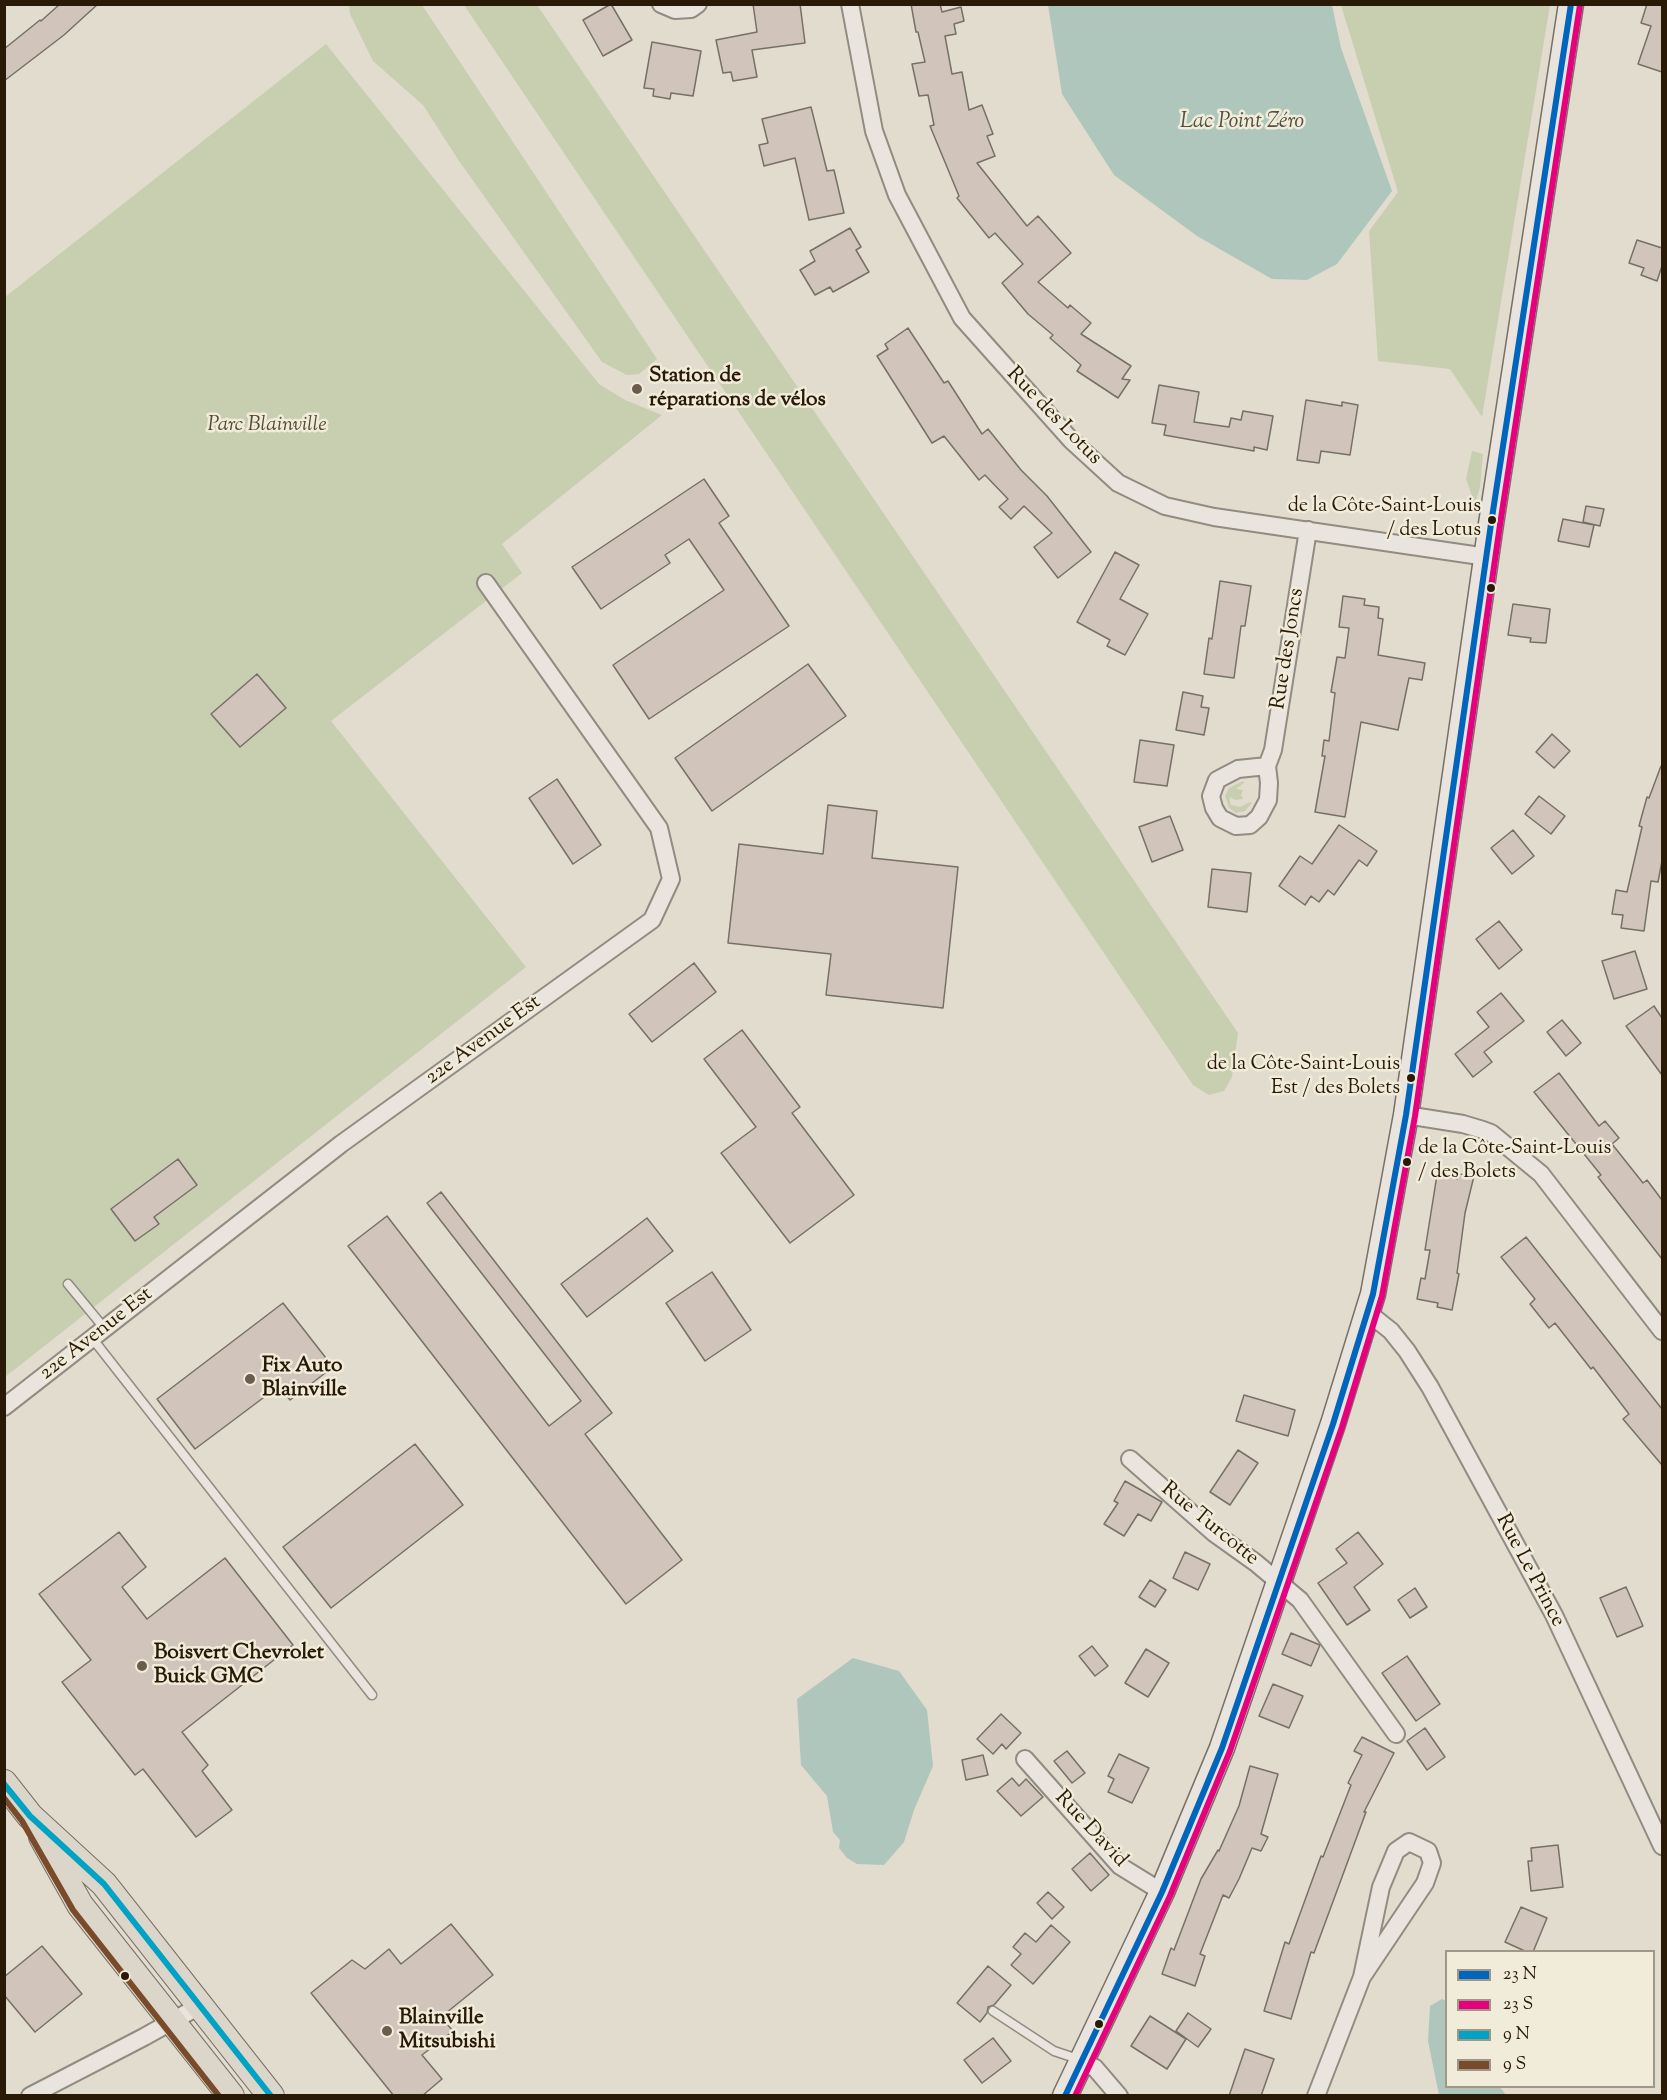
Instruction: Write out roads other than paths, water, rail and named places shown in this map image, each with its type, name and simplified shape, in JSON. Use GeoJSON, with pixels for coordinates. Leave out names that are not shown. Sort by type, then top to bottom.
{"type":"FeatureCollection","features":[{"type":"Feature","properties":{"kind":"main road"},"geometry":{"type":"LineString","coordinates":[[4,1783],[30,1816],[81,1905],[231,2096]]}},
{"type":"Feature","properties":{"kind":"main road"},"geometry":{"type":"LineString","coordinates":[[30,1816],[104,1884],[271,2096]]}},
{"type":"Feature","properties":{"kind":"street"},"geometry":{"type":"LineString","coordinates":[[661,4],[675,10],[691,9],[699,4]]}},
{"type":"Feature","properties":{"kind":"street","name":"Rue des Lotus"},"geometry":{"type":"LineString","coordinates":[[850,4],[874,131],[897,195],[962,318],[1071,440],[1118,483],[1165,506],[1214,516],[1487,557]]}},
{"type":"Feature","properties":{"kind":"street"},"geometry":{"type":"LineString","coordinates":[[1065,2096],[1162,1892],[1219,1757],[1334,1424],[1367,1316],[1382,1251],[1406,1115],[1487,557],[1571,4]]}},
{"type":"Feature","properties":{"kind":"street","name":"Rue des Joncs"},"geometry":{"type":"LineString","coordinates":[[1267,766],[1273,750],[1308,530]]}},
{"type":"Feature","properties":{"kind":"street","name":"22e Avenue Est"},"geometry":{"type":"LineString","coordinates":[[4,1407],[341,1144],[652,920],[671,879],[659,828],[486,583]]}},
{"type":"Feature","properties":{"kind":"street"},"geometry":{"type":"LineString","coordinates":[[1406,1115],[1455,1123],[1491,1133],[1541,1174],[1662,1331]]}},
{"type":"Feature","properties":{"kind":"street","name":"Rue Le Prince"},"geometry":{"type":"LineString","coordinates":[[1367,1316],[1376,1319],[1391,1331],[1430,1387],[1554,1615],[1662,1846]]}},
{"type":"Feature","properties":{"kind":"street","name":"Rue Turcotte"},"geometry":{"type":"LineString","coordinates":[[1130,1459],[1214,1533],[1279,1581],[1300,1600],[1396,1734]]}},
{"type":"Feature","properties":{"kind":"street","name":"Rue David"},"geometry":{"type":"LineString","coordinates":[[1025,1759],[1120,1866],[1162,1892]]}},
{"type":"Feature","properties":{"kind":"street"},"geometry":{"type":"LineString","coordinates":[[1316,2096],[1362,1977],[1381,1887],[1396,1851],[1409,1842],[1428,1851],[1432,1863],[1425,1883],[1362,1977]]}},
{"type":"Feature","properties":{"kind":"street"},"geometry":{"type":"LineString","coordinates":[[30,2096],[201,2005]]}},
{"type":"Feature","properties":{"kind":"street"},"geometry":{"type":"LineString","coordinates":[[1082,2061],[1095,2068],[1119,2096]]}},
{"type":"Feature","properties":{"kind":"lane"},"geometry":{"type":"LineString","coordinates":[[68,1284],[98,1334],[372,1695]]}},
{"type":"Feature","properties":{"kind":"lane"},"geometry":{"type":"LineString","coordinates":[[993,2012],[1054,2051],[1082,2061]]}},
{"type":"Feature","properties":{"kind":"water","name":"Lac Point Zéro"},"geometry":{"type":"Polygon","coordinates":[[[1048,5],[1332,5],[1341,48],[1392,191],[1337,264],[1307,280],[1272,279],[1197,236],[1114,175],[1062,94],[1048,5]]]}},
{"type":"Feature","properties":{"kind":"water"},"geometry":{"type":"Polygon","coordinates":[[[853,1658],[899,1671],[927,1710],[933,1766],[914,1810],[904,1842],[884,1865],[857,1864],[847,1858],[839,1848],[840,1840],[833,1832],[827,1796],[801,1765],[797,1699],[853,1658]]]}},
{"type":"Feature","properties":{"kind":"water"},"geometry":{"type":"Polygon","coordinates":[[[1442,1999],[1445,2000],[1445,2088],[1501,2088],[1506,2095],[1439,2095],[1428,2041],[1430,2006],[1442,1999]]]}},
{"type":"Feature","properties":{"kind":"place","name":"Station de réparations de vélos"},"geometry":{"type":"Point","coordinates":[637,389]}},
{"type":"Feature","properties":{"kind":"place","name":"de la Côte-Saint-Louis / des Lotus"},"geometry":{"type":"Point","coordinates":[1492,520]}},
{"type":"Feature","properties":{"kind":"place","name":"de la Côte-Saint-Louis Est / des Bolets"},"geometry":{"type":"Point","coordinates":[1411,1078]}},
{"type":"Feature","properties":{"kind":"place","name":"de la Côte-Saint-Louis / des Bolets"},"geometry":{"type":"Point","coordinates":[1407,1162]}},
{"type":"Feature","properties":{"kind":"place","name":"Fix Auto Blainville"},"geometry":{"type":"Point","coordinates":[250,1379]}},
{"type":"Feature","properties":{"kind":"place","name":"Boisvert Chevrolet Buick GMC"},"geometry":{"type":"Point","coordinates":[142,1666]}},
{"type":"Feature","properties":{"kind":"place","name":"Blainville Mitsubishi"},"geometry":{"type":"Point","coordinates":[387,2031]}},
{"type":"Feature","properties":{"kind":"park label","name":"Parc Blainville"},"geometry":{"type":"Point","coordinates":[267,426]}}]}
